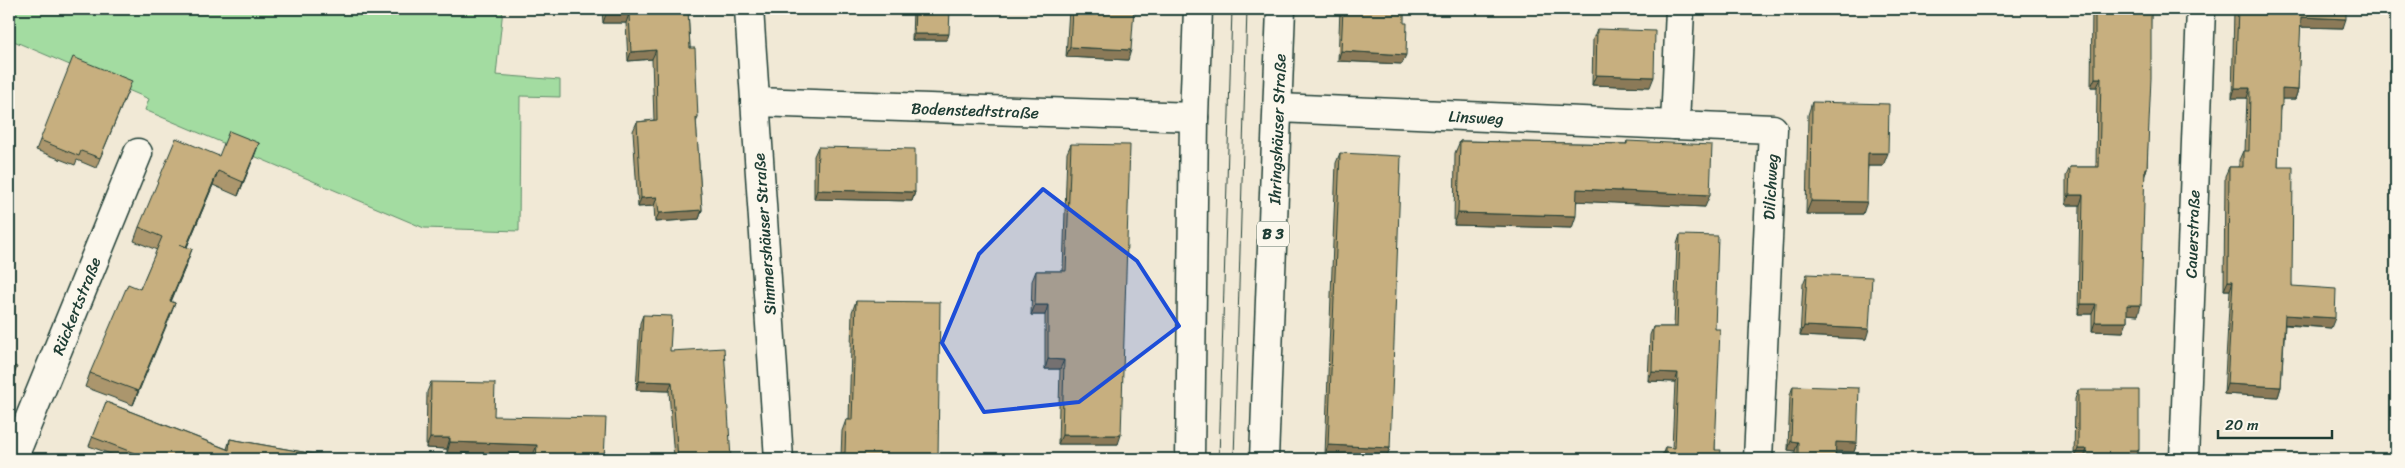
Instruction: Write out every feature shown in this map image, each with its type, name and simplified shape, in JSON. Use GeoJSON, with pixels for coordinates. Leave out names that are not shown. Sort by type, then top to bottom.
{"type":"FeatureCollection","features":[{"type":"Feature","properties":{"kind":"street","name":"Simmershäuser Straße"},"geometry":{"type":"LineString","coordinates":[[749,9],[779,459]]}},
{"type":"Feature","properties":{"kind":"street"},"geometry":{"type":"LineString","coordinates":[[1190,459],[1194,117],[1198,9]]}},
{"type":"Feature","properties":{"kind":"street","name":"Ihringshäuser Straße"},"geometry":{"type":"LineString","coordinates":[[1264,459],[1281,9]]}},
{"type":"Feature","properties":{"kind":"street"},"geometry":{"type":"LineString","coordinates":[[1675,126],[1680,9]]}},
{"type":"Feature","properties":{"kind":"street","name":"Cauerstraße"},"geometry":{"type":"LineString","coordinates":[[2184,459],[2201,9]]}},
{"type":"Feature","properties":{"kind":"street","name":"Bodenstedtstraße"},"geometry":{"type":"LineString","coordinates":[[755,102],[1194,117]]}},
{"type":"Feature","properties":{"kind":"street","name":"Linsweg"},"geometry":{"type":"LineString","coordinates":[[1278,108],[1675,126]]}},
{"type":"Feature","properties":{"kind":"street","name":"Dilichweg"},"geometry":{"type":"LineString","coordinates":[[1675,126],[1773,129],[1758,459]]}},
{"type":"Feature","properties":{"kind":"street","name":"Rückertstraße"},"geometry":{"type":"LineString","coordinates":[[13,459],[138,153]]}},
{"type":"Feature","properties":{"kind":"highlighted area"},"geometry":{"type":"Polygon","coordinates":[[[1043,189],[1137,261],[1179,326],[1079,402],[984,412],[942,343],[979,254],[1043,189]]]}},
{"type":"Feature","properties":{"kind":"green space"},"geometry":{"type":"Polygon","coordinates":[[[9,9],[503,9],[496,75],[560,80],[560,97],[520,96],[519,231],[424,228],[145,110],[149,99],[9,39],[9,9]]]}},
{"type":"Feature","properties":{"kind":"building"},"geometry":{"type":"Polygon","coordinates":[[[606,9],[688,9],[690,48],[695,48],[698,118],[696,118],[702,210],[659,213],[657,197],[641,198],[637,122],[657,120],[656,50],[631,52],[629,14],[606,14],[606,9]]]}},
{"type":"Feature","properties":{"kind":"building"},"geometry":{"type":"Polygon","coordinates":[[[915,9],[950,9],[949,34],[914,34],[915,9]]]}},
{"type":"Feature","properties":{"kind":"building"},"geometry":{"type":"Polygon","coordinates":[[[1072,9],[1134,9],[1131,50],[1070,47],[1072,9]]]}},
{"type":"Feature","properties":{"kind":"building"},"geometry":{"type":"Polygon","coordinates":[[[1343,9],[1404,9],[1404,23],[1407,23],[1406,55],[1341,51],[1343,9]]]}},
{"type":"Feature","properties":{"kind":"building"},"geometry":{"type":"Polygon","coordinates":[[[2095,9],[2151,9],[2151,78],[2147,168],[2145,168],[2141,305],[2127,305],[2127,322],[2095,322],[2096,304],[2081,304],[2083,195],[2069,195],[2070,167],[2099,167],[2101,78],[2095,78],[2095,9]]]}},
{"type":"Feature","properties":{"kind":"building"},"geometry":{"type":"Polygon","coordinates":[[[2238,9],[2346,9],[2346,19],[2301,17],[2298,90],[2282,89],[2278,167],[2293,167],[2292,286],[2336,289],[2335,318],[2285,315],[2281,387],[2227,384],[2233,281],[2228,281],[2229,167],[2243,167],[2243,151],[2249,151],[2250,88],[2235,88],[2238,9]]]}},
{"type":"Feature","properties":{"kind":"building"},"geometry":{"type":"Polygon","coordinates":[[[1597,29],[1655,31],[1654,77],[1596,75],[1597,29]]]}},
{"type":"Feature","properties":{"kind":"building"},"geometry":{"type":"Polygon","coordinates":[[[73,57],[132,81],[100,158],[81,151],[79,156],[40,140],[73,57]]]}},
{"type":"Feature","properties":{"kind":"building"},"geometry":{"type":"Polygon","coordinates":[[[1812,102],[1889,104],[1888,153],[1868,153],[1867,202],[1811,201],[1812,102]]]}},
{"type":"Feature","properties":{"kind":"building"},"geometry":{"type":"Polygon","coordinates":[[[229,131],[259,143],[243,182],[218,171],[186,247],[192,249],[170,301],[175,303],[138,391],[90,373],[128,284],[140,289],[162,237],[139,227],[176,138],[219,156],[229,131]]]}},
{"type":"Feature","properties":{"kind":"building"},"geometry":{"type":"Polygon","coordinates":[[[1460,141],[1627,144],[1627,141],[1712,145],[1710,195],[1577,189],[1576,216],[1458,213],[1460,141]]]}},
{"type":"Feature","properties":{"kind":"building"},"geometry":{"type":"Polygon","coordinates":[[[1071,144],[1130,145],[1121,435],[1062,435],[1064,360],[1048,359],[1048,305],[1035,305],[1036,271],[1066,271],[1071,144]]]}},
{"type":"Feature","properties":{"kind":"building"},"geometry":{"type":"Polygon","coordinates":[[[818,147],[915,149],[915,192],[817,190],[818,147]]]}},
{"type":"Feature","properties":{"kind":"building"},"geometry":{"type":"Polygon","coordinates":[[[1340,153],[1401,156],[1390,448],[1328,445],[1340,153]]]}},
{"type":"Feature","properties":{"kind":"building"},"geometry":{"type":"Polygon","coordinates":[[[1680,235],[1718,236],[1715,329],[1720,329],[1715,450],[1721,450],[1720,459],[1665,459],[1665,447],[1675,448],[1678,373],[1652,372],[1653,327],[1677,327],[1680,235]]]}},
{"type":"Feature","properties":{"kind":"building"},"geometry":{"type":"Polygon","coordinates":[[[1807,274],[1872,277],[1869,329],[1804,326],[1807,274]]]}},
{"type":"Feature","properties":{"kind":"building"},"geometry":{"type":"Polygon","coordinates":[[[856,301],[940,302],[938,459],[843,459],[843,453],[845,453],[846,420],[852,420],[856,301]]]}},
{"type":"Feature","properties":{"kind":"building"},"geometry":{"type":"Polygon","coordinates":[[[643,315],[672,316],[670,351],[724,348],[731,459],[678,459],[672,382],[639,381],[643,315]]]}},
{"type":"Feature","properties":{"kind":"building"},"geometry":{"type":"Polygon","coordinates":[[[9,364],[17,367],[9,387],[9,364]]]}},
{"type":"Feature","properties":{"kind":"building"},"geometry":{"type":"Polygon","coordinates":[[[431,382],[495,383],[494,416],[606,418],[604,459],[536,459],[537,445],[450,442],[450,438],[430,438],[431,382]]]}},
{"type":"Feature","properties":{"kind":"building"},"geometry":{"type":"Polygon","coordinates":[[[1793,386],[1859,388],[1857,443],[1836,442],[1835,459],[1798,459],[1798,442],[1791,441],[1793,386]]]}},
{"type":"Feature","properties":{"kind":"building"},"geometry":{"type":"Polygon","coordinates":[[[2078,390],[2139,390],[2139,450],[2129,450],[2129,459],[2087,459],[2087,449],[2078,449],[2078,390]]]}},
{"type":"Feature","properties":{"kind":"building"},"geometry":{"type":"Polygon","coordinates":[[[106,402],[229,450],[230,439],[342,459],[150,459],[92,437],[106,402]]]}},
{"type":"Feature","properties":{"kind":"tram line"},"geometry":{"type":"LineString","coordinates":[[1219,459],[1232,9]]}},
{"type":"Feature","properties":{"kind":"tram line"},"geometry":{"type":"LineString","coordinates":[[1234,459],[1247,9]]}}]}
